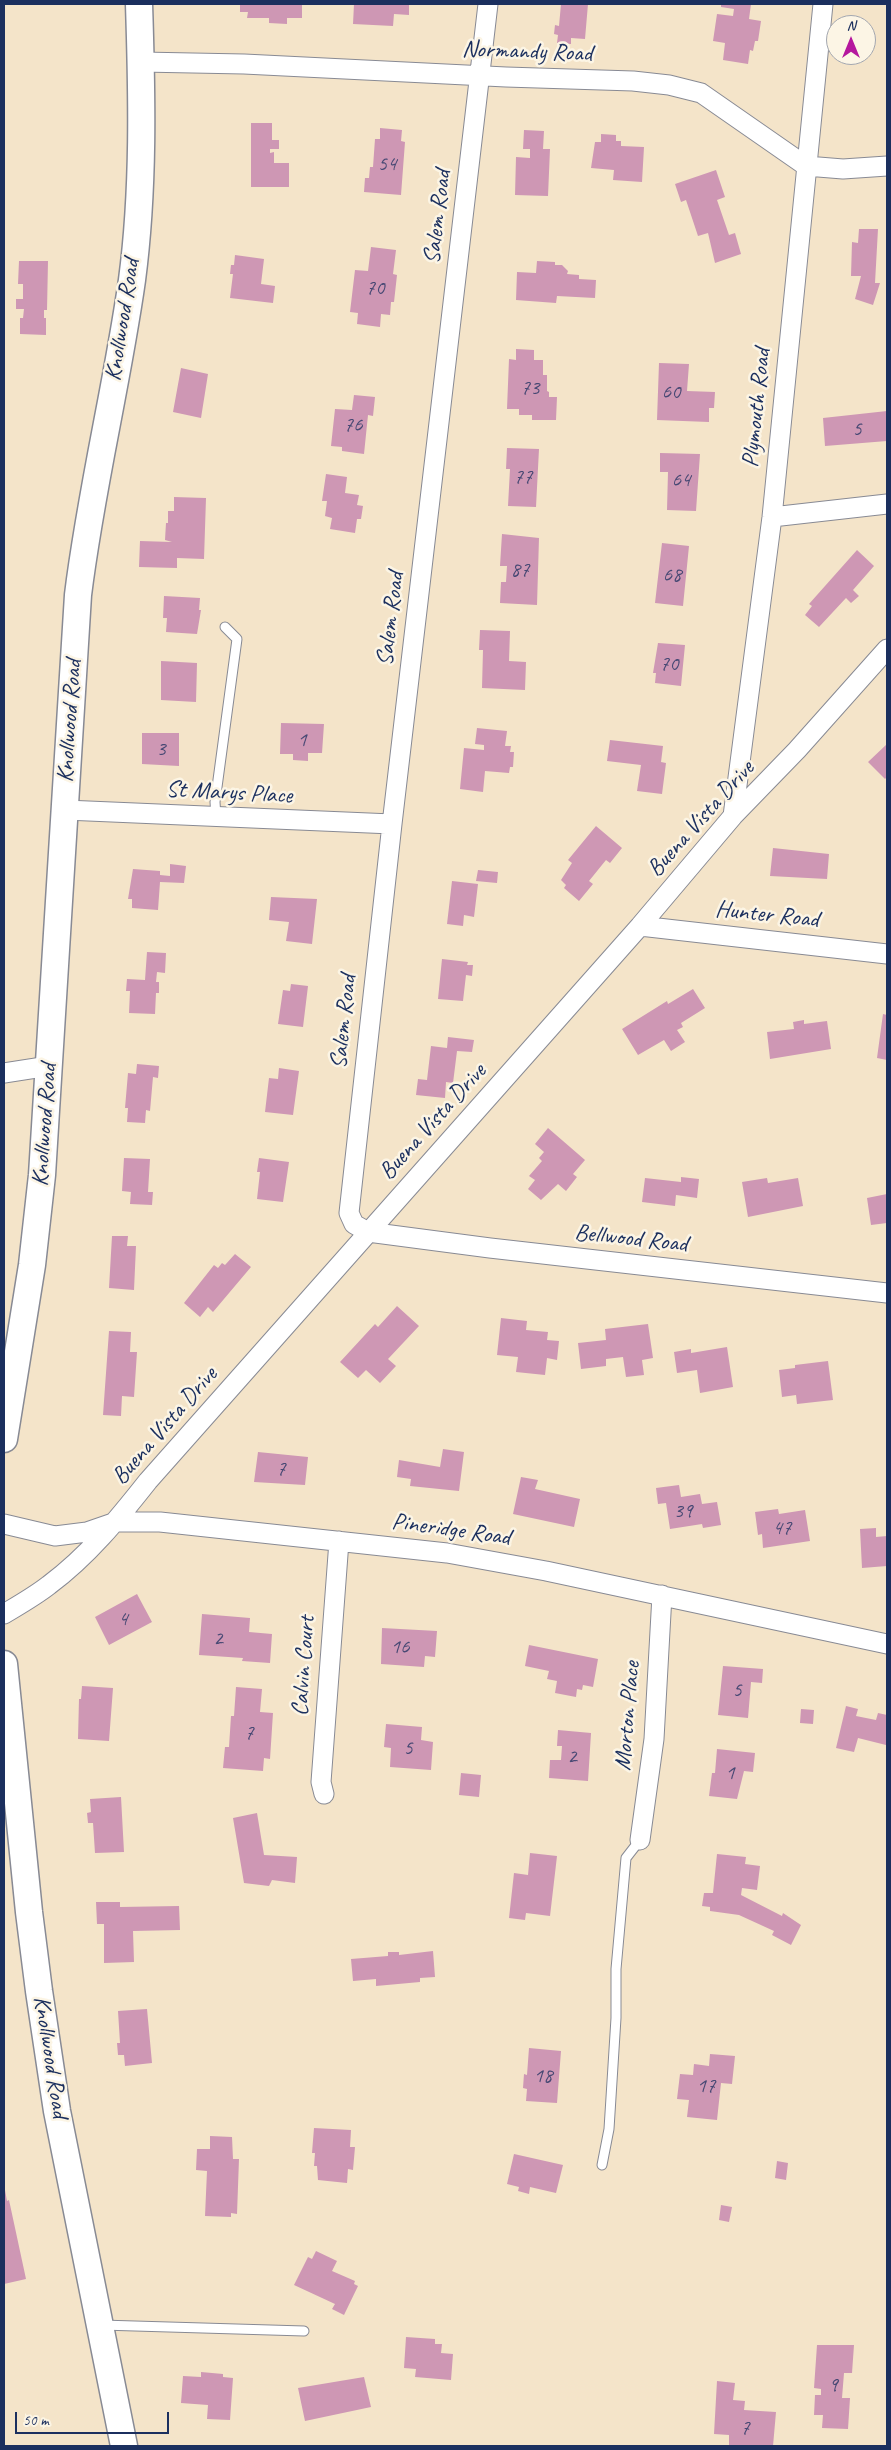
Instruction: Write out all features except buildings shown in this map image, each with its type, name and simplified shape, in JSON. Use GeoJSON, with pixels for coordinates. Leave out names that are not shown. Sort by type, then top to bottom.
{"type":"FeatureCollection","features":[{"type":"Feature","properties":{"kind":"main road","name":"Knollwood Road"},"geometry":{"type":"LineString","coordinates":[[4,1439],[32,1265],[42,1175],[80,578],[89,514],[132,281],[138,217],[142,127],[141,62],[137,5]]}},
{"type":"Feature","properties":{"kind":"main road","name":"Knollwood Road"},"geometry":{"type":"LineString","coordinates":[[4,1664],[27,1895],[57,2111],[124,2446]]}},
{"type":"Feature","properties":{"kind":"street","name":"Salem Road"},"geometry":{"type":"LineString","coordinates":[[368,1232],[354,1224],[349,1213],[392,824],[488,4]]}},
{"type":"Feature","properties":{"kind":"street","name":"Plymouth Road"},"geometry":{"type":"LineString","coordinates":[[734,816],[772,517],[806,166],[817,74],[822,4]]}},
{"type":"Feature","properties":{"kind":"street","name":"Normandy Road"},"geometry":{"type":"LineString","coordinates":[[141,62],[244,64],[480,76],[633,81],[669,85],[701,93],[806,166]]}},
{"type":"Feature","properties":{"kind":"street"},"geometry":{"type":"LineString","coordinates":[[806,166],[843,169],[887,166]]}},
{"type":"Feature","properties":{"kind":"street"},"geometry":{"type":"LineString","coordinates":[[772,517],[887,504]]}},
{"type":"Feature","properties":{"kind":"street","name":"Buena Vista Drive"},"geometry":{"type":"LineString","coordinates":[[4,1614],[49,1585],[89,1550],[116,1522],[148,1481],[640,926],[734,816],[798,750],[887,649]]}},
{"type":"Feature","properties":{"kind":"street","name":"St Marys Place"},"geometry":{"type":"LineString","coordinates":[[65,810],[216,818],[392,824]]}},
{"type":"Feature","properties":{"kind":"street","name":"Hunter Road"},"geometry":{"type":"LineString","coordinates":[[640,926],[887,954]]}},
{"type":"Feature","properties":{"kind":"street"},"geometry":{"type":"LineString","coordinates":[[4,1073],[49,1066]]}},
{"type":"Feature","properties":{"kind":"street","name":"Bellwood Road"},"geometry":{"type":"LineString","coordinates":[[368,1232],[887,1293]]}},
{"type":"Feature","properties":{"kind":"street","name":"Pineridge Road"},"geometry":{"type":"LineString","coordinates":[[4,1524],[55,1536],[87,1532],[116,1522],[160,1522],[447,1552],[662,1595],[887,1644]]}},
{"type":"Feature","properties":{"kind":"street","name":"Calvin Court"},"geometry":{"type":"LineString","coordinates":[[324,1794],[321,1782],[338,1541]]}},
{"type":"Feature","properties":{"kind":"street","name":"Morton Place"},"geometry":{"type":"LineString","coordinates":[[640,1840],[654,1740],[662,1595]]}},
{"type":"Feature","properties":{"kind":"lane"},"geometry":{"type":"LineString","coordinates":[[216,818],[215,802],[237,639],[225,627]]}},
{"type":"Feature","properties":{"kind":"lane"},"geometry":{"type":"LineString","coordinates":[[602,2165],[609,2129],[616,2018],[616,1969],[626,1858],[640,1840]]}},
{"type":"Feature","properties":{"kind":"lane"},"geometry":{"type":"LineString","coordinates":[[99,2325],[304,2331]]}}]}
